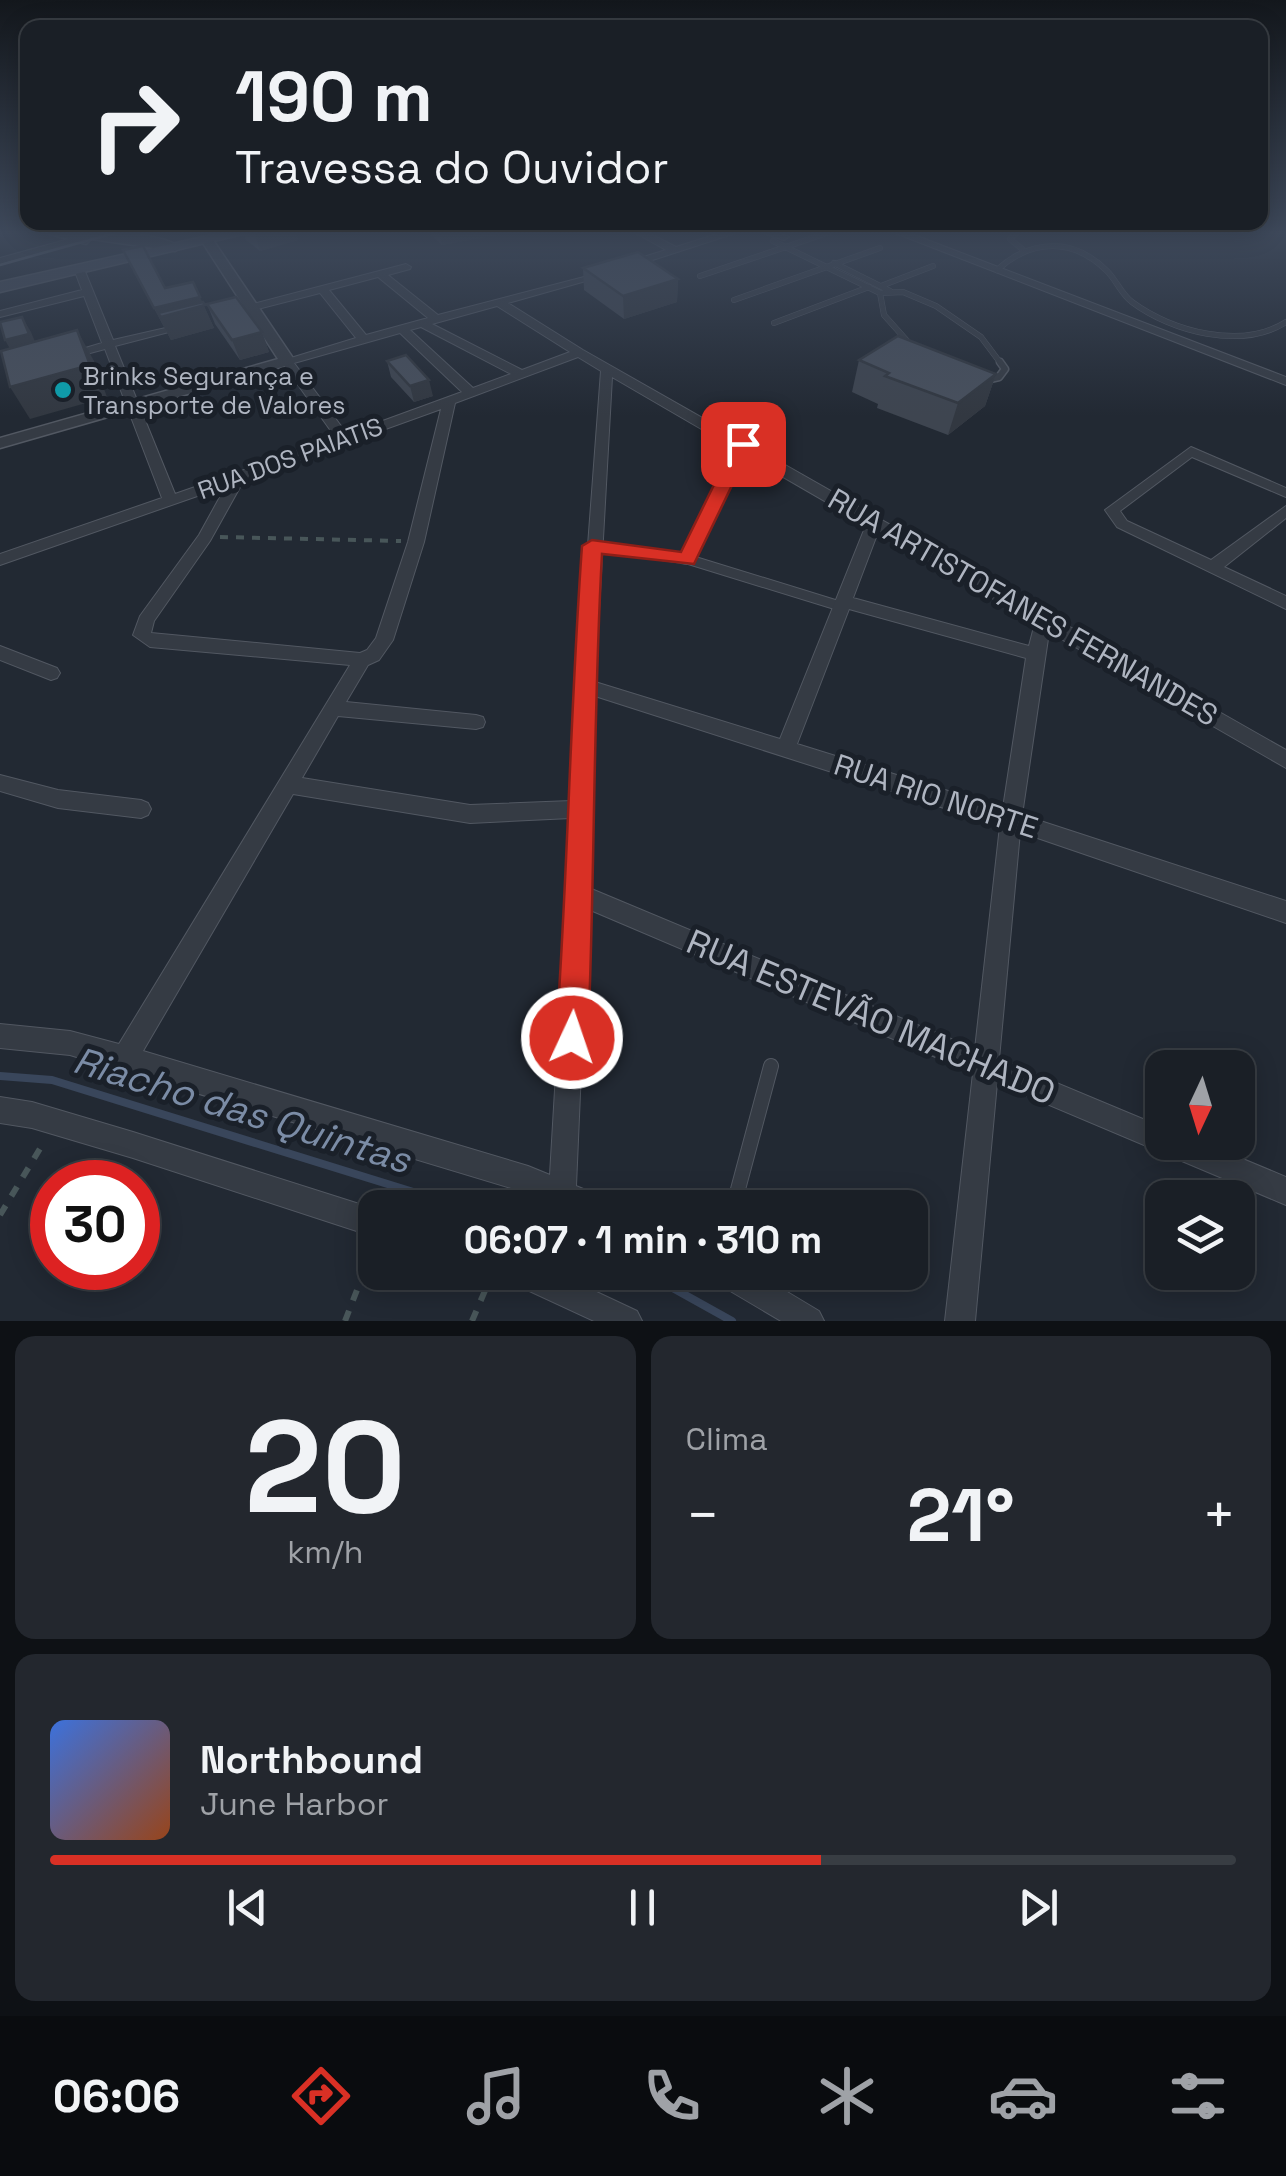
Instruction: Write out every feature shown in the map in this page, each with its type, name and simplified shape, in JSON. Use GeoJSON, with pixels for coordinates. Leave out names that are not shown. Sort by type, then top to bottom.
{"type":"FeatureCollection","features":[{"type":"Feature","properties":{"kind":"street"},"geometry":{"type":"LineString","coordinates":[[0,314],[84,293]]}},
{"type":"Feature","properties":{"kind":"street"},"geometry":{"type":"LineString","coordinates":[[87,293],[170,501]]}},
{"type":"Feature","properties":{"kind":"street"},"geometry":{"type":"LineString","coordinates":[[240,293],[344,440]]}},
{"type":"Feature","properties":{"kind":"street"},"geometry":{"type":"LineString","coordinates":[[216,316],[305,293]]}},
{"type":"Feature","properties":{"kind":"street"},"geometry":{"type":"LineString","coordinates":[[326,293],[363,340]]}},
{"type":"Feature","properties":{"kind":"street"},"geometry":{"type":"LineString","coordinates":[[399,293],[430,322],[518,374]]}},
{"type":"Feature","properties":{"kind":"street"},"geometry":{"type":"LineString","coordinates":[[0,443],[535,293]]}},
{"type":"Feature","properties":{"kind":"street"},"geometry":{"type":"LineString","coordinates":[[1056,293],[1286,381]]}},
{"type":"Feature","properties":{"kind":"street","name":"RUA ARTISTOFANES FERNANDES"},"geometry":{"type":"LineString","coordinates":[[500,303],[580,353],[1286,760]]}},
{"type":"Feature","properties":{"kind":"street"},"geometry":{"type":"LineString","coordinates":[[55,358],[198,321]]}},
{"type":"Feature","properties":{"kind":"street"},"geometry":{"type":"LineString","coordinates":[[402,329],[470,392]]}},
{"type":"Feature","properties":{"kind":"street","name":"RUA DOS PAIATIS"},"geometry":{"type":"LineString","coordinates":[[0,560],[580,353]]}},
{"type":"Feature","properties":{"kind":"street"},"geometry":{"type":"LineString","coordinates":[[562,1190],[580,894],[583,684],[607,368]]}},
{"type":"Feature","properties":{"kind":"street"},"geometry":{"type":"LineString","coordinates":[[124,1058],[333,708],[384,640],[416,542],[449,400]]}},
{"type":"Feature","properties":{"kind":"street"},"geometry":{"type":"LineString","coordinates":[[687,559],[743,444]]}},
{"type":"Feature","properties":{"kind":"street"},"geometry":{"type":"LineString","coordinates":[[1286,494],[1191,451],[1114,505],[1113,515],[1122,524],[1286,603]]}},
{"type":"Feature","properties":{"kind":"street"},"geometry":{"type":"LineString","coordinates":[[238,478],[206,537],[141,629],[150,641],[367,658]]}},
{"type":"Feature","properties":{"kind":"street"},"geometry":{"type":"LineString","coordinates":[[1213,567],[1286,511]]}},
{"type":"Feature","properties":{"kind":"street"},"geometry":{"type":"LineString","coordinates":[[786,747],[875,521]]}},
{"type":"Feature","properties":{"kind":"street"},"geometry":{"type":"LineString","coordinates":[[844,604],[1035,654]]}},
{"type":"Feature","properties":{"kind":"street"},"geometry":{"type":"LineString","coordinates":[[960,1321],[1011,820],[1035,654],[1044,619]]}},
{"type":"Feature","properties":{"kind":"street"},"geometry":{"type":"LineString","coordinates":[[0,652],[51,673]]}},
{"type":"Feature","properties":{"kind":"street","name":"RUA RIO NORTE"},"geometry":{"type":"LineString","coordinates":[[583,684],[1286,912]]}},
{"type":"Feature","properties":{"kind":"street"},"geometry":{"type":"LineString","coordinates":[[333,708],[476,722]]}},
{"type":"Feature","properties":{"kind":"street"},"geometry":{"type":"LineString","coordinates":[[0,783],[58,799],[141,809]]}},
{"type":"Feature","properties":{"kind":"street"},"geometry":{"type":"LineString","coordinates":[[290,785],[470,814],[582,809]]}},
{"type":"Feature","properties":{"kind":"street","name":"RUA ESTEVÃO MACHADO"},"geometry":{"type":"LineString","coordinates":[[580,894],[1145,1133]]}},
{"type":"Feature","properties":{"kind":"street"},"geometry":{"type":"LineString","coordinates":[[0,1036],[70,1044],[124,1058],[514,1190]]}},
{"type":"Feature","properties":{"kind":"street"},"geometry":{"type":"LineString","coordinates":[[0,1110],[56,1122],[358,1218]]}},
{"type":"Feature","properties":{"kind":"street"},"geometry":{"type":"LineString","coordinates":[[1213,1160],[1286,1191]]}},
{"type":"Feature","properties":{"kind":"street"},"geometry":{"type":"LineString","coordinates":[[559,1290],[627,1321]]}},
{"type":"Feature","properties":{"kind":"street"},"geometry":{"type":"LineString","coordinates":[[756,1290],[809,1321]]}},
{"type":"Feature","properties":{"kind":"lane"},"geometry":{"type":"LineString","coordinates":[[734,300],[754,293]]}},
{"type":"Feature","properties":{"kind":"lane"},"geometry":{"type":"LineString","coordinates":[[774,323],[856,293]]}},
{"type":"Feature","properties":{"kind":"lane"},"geometry":{"type":"LineString","coordinates":[[880,293],[880,307],[890,324],[920,351]]}},
{"type":"Feature","properties":{"kind":"lane"},"geometry":{"type":"LineString","coordinates":[[901,293],[936,306],[981,336],[1004,369],[1000,377],[981,380]]}},
{"type":"Feature","properties":{"kind":"lane"},"geometry":{"type":"LineString","coordinates":[[1122,293],[1137,306],[1192,328],[1244,336],[1272,333],[1286,322]]}},
{"type":"Feature","properties":{"kind":"lane"},"geometry":{"type":"LineString","coordinates":[[592,546],[687,559],[844,604]]}},
{"type":"Feature","properties":{"kind":"lane"},"geometry":{"type":"LineString","coordinates":[[738,1190],[771,1066]]}},
{"type":"Feature","properties":{"kind":"path"},"geometry":{"type":"LineString","coordinates":[[206,537],[416,542]]}},
{"type":"Feature","properties":{"kind":"path"},"geometry":{"type":"LineString","coordinates":[[0,1215],[56,1122]]}},
{"type":"Feature","properties":{"kind":"path"},"geometry":{"type":"LineString","coordinates":[[345,1321],[358,1288]]}},
{"type":"Feature","properties":{"kind":"path"},"geometry":{"type":"LineString","coordinates":[[472,1321],[485,1290]]}},
{"type":"Feature","properties":{"kind":"building"},"geometry":{"type":"Polygon","coordinates":[[[146,293],[198,293],[200,297],[154,308],[146,293]]]}},
{"type":"Feature","properties":{"kind":"building"},"geometry":{"type":"Polygon","coordinates":[[[236,297],[262,332],[232,340],[207,304],[236,297]]]}},
{"type":"Feature","properties":{"kind":"building"},"geometry":{"type":"Polygon","coordinates":[[[203,302],[205,305],[161,317],[158,313],[203,302]]]}},
{"type":"Feature","properties":{"kind":"building"},"geometry":{"type":"Polygon","coordinates":[[[22,317],[29,334],[5,340],[0,322],[22,317]]]}},
{"type":"Feature","properties":{"kind":"building"},"geometry":{"type":"Polygon","coordinates":[[[77,330],[90,365],[10,387],[1,351],[77,330]]]}},
{"type":"Feature","properties":{"kind":"building"},"geometry":{"type":"Polygon","coordinates":[[[898,336],[996,374],[958,403],[885,376],[889,373],[859,360],[898,336]]]}},
{"type":"Feature","properties":{"kind":"building"},"geometry":{"type":"Polygon","coordinates":[[[406,355],[429,380],[410,386],[387,361],[406,355]]]}},
{"type":"Feature","properties":{"kind":"waterway","name":"Riacho das Quintas"},"geometry":{"type":"LineString","coordinates":[[0,1076],[52,1080],[407,1190]]}},
{"type":"Feature","properties":{"kind":"waterway","name":"Riacho das Quintas"},"geometry":{"type":"LineString","coordinates":[[676,1290],[732,1321]]}},
{"type":"Feature","properties":{"kind":"place","name":"Brinks Segurança e Transporte de Valores"},"geometry":{"type":"Point","coordinates":[63,390]}},
{"type":"Feature","properties":{"kind":"route"},"geometry":{"type":"LineString","coordinates":[[572,1038],[580,894],[583,684],[592,546],[687,559],[743,444]]}}]}
